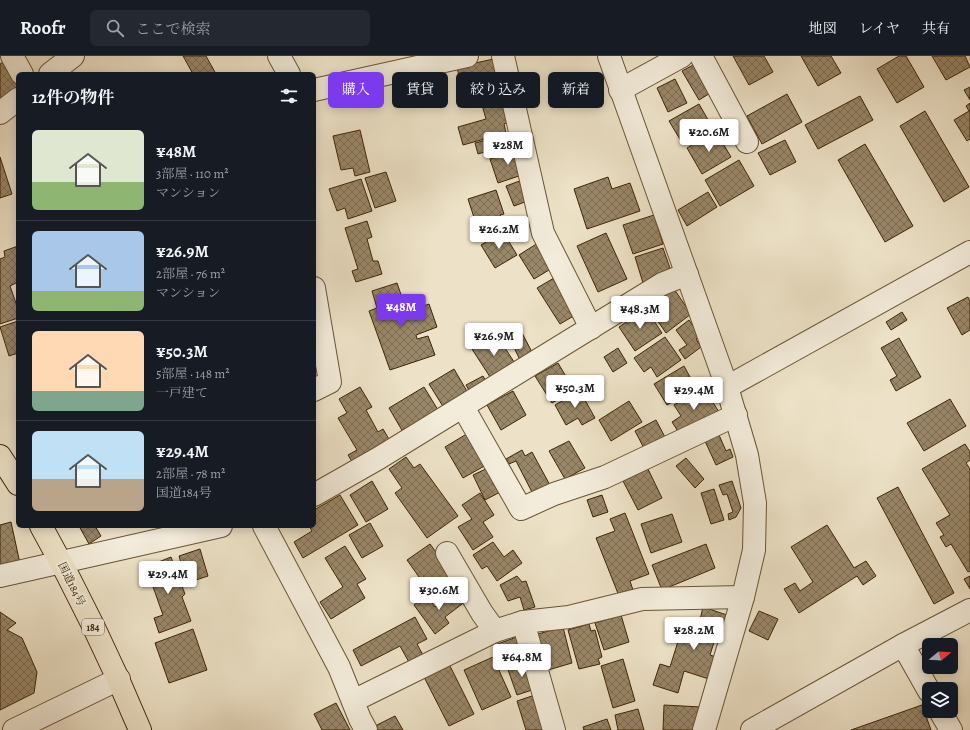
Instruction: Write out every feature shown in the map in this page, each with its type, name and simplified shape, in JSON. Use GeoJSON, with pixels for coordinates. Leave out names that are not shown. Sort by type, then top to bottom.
{"type":"FeatureCollection","features":[{"type":"Feature","properties":{"kind":"highway"},"geometry":{"type":"LineString","coordinates":[[0,456],[16,481]]}},
{"type":"Feature","properties":{"kind":"highway","name":"国道184号"},"geometry":{"type":"LineString","coordinates":[[42,528],[61,562],[119,680],[140,730]]}},
{"type":"Feature","properties":{"kind":"street"},"geometry":{"type":"LineString","coordinates":[[12,56],[21,72]]}},
{"type":"Feature","properties":{"kind":"street"},"geometry":{"type":"LineString","coordinates":[[53,72],[73,56]]}},
{"type":"Feature","properties":{"kind":"street"},"geometry":{"type":"LineString","coordinates":[[279,56],[288,72]]}},
{"type":"Feature","properties":{"kind":"street"},"geometry":{"type":"LineString","coordinates":[[316,90],[467,56]]}},
{"type":"Feature","properties":{"kind":"street"},"geometry":{"type":"LineString","coordinates":[[503,56],[543,233],[591,328]]}},
{"type":"Feature","properties":{"kind":"street"},"geometry":{"type":"LineString","coordinates":[[609,56],[728,388],[747,455],[756,503],[754,550],[743,598],[704,730]]}},
{"type":"Feature","properties":{"kind":"street"},"geometry":{"type":"LineString","coordinates":[[620,90],[682,56]]}},
{"type":"Feature","properties":{"kind":"street"},"geometry":{"type":"LineString","coordinates":[[701,56],[747,142]]}},
{"type":"Feature","properties":{"kind":"street"},"geometry":{"type":"LineString","coordinates":[[0,113],[16,101]]}},
{"type":"Feature","properties":{"kind":"street"},"geometry":{"type":"LineString","coordinates":[[728,388],[970,252]]}},
{"type":"Feature","properties":{"kind":"street"},"geometry":{"type":"LineString","coordinates":[[316,494],[379,458],[662,284],[687,274]]}},
{"type":"Feature","properties":{"kind":"street"},"geometry":{"type":"LineString","coordinates":[[316,300],[330,382],[316,389]]}},
{"type":"Feature","properties":{"kind":"street"},"geometry":{"type":"LineString","coordinates":[[463,407],[521,509],[554,494],[605,478],[736,415]]}},
{"type":"Feature","properties":{"kind":"street"},"geometry":{"type":"LineString","coordinates":[[0,576],[212,528]]}},
{"type":"Feature","properties":{"kind":"street"},"geometry":{"type":"LineString","coordinates":[[265,528],[339,667],[366,730]]}},
{"type":"Feature","properties":{"kind":"street"},"geometry":{"type":"LineString","coordinates":[[447,553],[482,613],[495,631]]}},
{"type":"Feature","properties":{"kind":"street"},"geometry":{"type":"LineString","coordinates":[[353,701],[495,631],[523,622],[569,617],[642,599],[743,598]]}},
{"type":"Feature","properties":{"kind":"street"},"geometry":{"type":"LineString","coordinates":[[752,730],[903,645],[970,610]]}},
{"type":"Feature","properties":{"kind":"street"},"geometry":{"type":"LineString","coordinates":[[523,622],[554,730]]}},
{"type":"Feature","properties":{"kind":"street"},"geometry":{"type":"LineString","coordinates":[[903,645],[924,682]]}},
{"type":"Feature","properties":{"kind":"street"},"geometry":{"type":"LineString","coordinates":[[14,730],[119,680]]}},
{"type":"Feature","properties":{"kind":"street"},"geometry":{"type":"LineString","coordinates":[[944,718],[951,730]]}},
{"type":"Feature","properties":{"kind":"building"},"geometry":{"type":"Polygon","coordinates":[[[183,56],[206,56],[215,72],[192,72],[183,56]]]}},
{"type":"Feature","properties":{"kind":"building"},"geometry":{"type":"Polygon","coordinates":[[[733,56],[764,56],[773,72],[749,85],[733,56]]]}},
{"type":"Feature","properties":{"kind":"building"},"geometry":{"type":"Polygon","coordinates":[[[801,56],[831,56],[841,73],[818,86],[801,56]]]}},
{"type":"Feature","properties":{"kind":"building"},"geometry":{"type":"Polygon","coordinates":[[[899,56],[906,56],[924,87],[897,103],[877,69],[899,56]]]}},
{"type":"Feature","properties":{"kind":"building"},"geometry":{"type":"Polygon","coordinates":[[[932,56],[965,56],[970,67],[946,80],[932,56]]]}},
{"type":"Feature","properties":{"kind":"building"},"geometry":{"type":"Polygon","coordinates":[[[498,58],[501,72],[458,72],[457,67],[498,58]]]}},
{"type":"Feature","properties":{"kind":"building"},"geometry":{"type":"Polygon","coordinates":[[[7,60],[16,75],[16,93],[0,102],[0,64],[7,60]]]}},
{"type":"Feature","properties":{"kind":"building"},"geometry":{"type":"Polygon","coordinates":[[[695,64],[712,92],[699,100],[682,71],[695,64]]]}},
{"type":"Feature","properties":{"kind":"building"},"geometry":{"type":"Polygon","coordinates":[[[675,79],[687,103],[668,112],[657,88],[675,79]]]}},
{"type":"Feature","properties":{"kind":"building"},"geometry":{"type":"Polygon","coordinates":[[[970,87],[970,100],[964,90],[970,87]]]}},
{"type":"Feature","properties":{"kind":"building"},"geometry":{"type":"Polygon","coordinates":[[[787,94],[802,122],[762,144],[747,116],[787,94]]]}},
{"type":"Feature","properties":{"kind":"building"},"geometry":{"type":"Polygon","coordinates":[[[860,96],[873,120],[818,149],[805,125],[860,96]]]}},
{"type":"Feature","properties":{"kind":"building"},"geometry":{"type":"Polygon","coordinates":[[[970,103],[970,139],[967,141],[954,120],[969,111],[966,106],[970,103]]]}},
{"type":"Feature","properties":{"kind":"building"},"geometry":{"type":"Polygon","coordinates":[[[699,104],[711,125],[681,141],[669,121],[699,104]]]}},
{"type":"Feature","properties":{"kind":"building"},"geometry":{"type":"Polygon","coordinates":[[[483,108],[507,108],[511,122],[504,124],[506,133],[463,145],[458,127],[486,119],[483,108]]]}},
{"type":"Feature","properties":{"kind":"building"},"geometry":{"type":"Polygon","coordinates":[[[925,111],[969,187],[944,202],[900,126],[925,111]]]}},
{"type":"Feature","properties":{"kind":"building"},"geometry":{"type":"Polygon","coordinates":[[[360,130],[370,172],[355,176],[353,168],[341,170],[333,136],[360,130]]]}},
{"type":"Feature","properties":{"kind":"building"},"geometry":{"type":"Polygon","coordinates":[[[713,132],[716,136],[718,135],[731,157],[702,174],[687,148],[713,132]]]}},
{"type":"Feature","properties":{"kind":"building"},"geometry":{"type":"Polygon","coordinates":[[[505,135],[508,145],[478,154],[475,143],[505,135]]]}},
{"type":"Feature","properties":{"kind":"building"},"geometry":{"type":"Polygon","coordinates":[[[785,140],[796,162],[770,175],[758,153],[785,140]]]}},
{"type":"Feature","properties":{"kind":"building"},"geometry":{"type":"Polygon","coordinates":[[[865,144],[913,226],[885,242],[838,160],[865,144]]]}},
{"type":"Feature","properties":{"kind":"building"},"geometry":{"type":"Polygon","coordinates":[[[517,150],[525,174],[498,183],[490,159],[517,150]]]}},
{"type":"Feature","properties":{"kind":"building"},"geometry":{"type":"Polygon","coordinates":[[[0,157],[12,194],[0,198],[0,157]]]}},
{"type":"Feature","properties":{"kind":"building"},"geometry":{"type":"Polygon","coordinates":[[[739,160],[754,186],[720,206],[705,180],[739,160]]]}},
{"type":"Feature","properties":{"kind":"building"},"geometry":{"type":"Polygon","coordinates":[[[386,172],[396,201],[375,208],[365,178],[386,172]]]}},
{"type":"Feature","properties":{"kind":"building"},"geometry":{"type":"Polygon","coordinates":[[[608,177],[612,189],[630,183],[640,211],[587,229],[574,189],[608,177]]]}},
{"type":"Feature","properties":{"kind":"building"},"geometry":{"type":"Polygon","coordinates":[[[361,179],[372,211],[348,219],[345,208],[337,211],[329,189],[361,179]]]}},
{"type":"Feature","properties":{"kind":"building"},"geometry":{"type":"Polygon","coordinates":[[[525,179],[533,199],[514,206],[506,186],[525,179]]]}},
{"type":"Feature","properties":{"kind":"building"},"geometry":{"type":"Polygon","coordinates":[[[496,190],[504,214],[500,215],[505,231],[481,239],[468,199],[496,190]]]}},
{"type":"Feature","properties":{"kind":"building"},"geometry":{"type":"Polygon","coordinates":[[[708,192],[717,207],[687,226],[678,210],[708,192]]]}},
{"type":"Feature","properties":{"kind":"building"},"geometry":{"type":"Polygon","coordinates":[[[654,215],[663,244],[633,254],[623,225],[654,215]]]}},
{"type":"Feature","properties":{"kind":"building"},"geometry":{"type":"Polygon","coordinates":[[[367,221],[372,237],[367,239],[373,261],[378,261],[382,274],[356,282],[352,271],[358,269],[345,228],[367,221]]]}},
{"type":"Feature","properties":{"kind":"building"},"geometry":{"type":"Polygon","coordinates":[[[503,232],[517,255],[495,268],[481,245],[503,232]]]}},
{"type":"Feature","properties":{"kind":"building"},"geometry":{"type":"Polygon","coordinates":[[[606,233],[627,279],[598,292],[577,246],[606,233]]]}},
{"type":"Feature","properties":{"kind":"building"},"geometry":{"type":"Polygon","coordinates":[[[538,243],[554,267],[534,279],[519,255],[538,243]]]}},
{"type":"Feature","properties":{"kind":"building"},"geometry":{"type":"Polygon","coordinates":[[[16,247],[16,283],[10,286],[16,303],[16,319],[0,324],[0,259],[5,257],[4,251],[16,247]]]}},
{"type":"Feature","properties":{"kind":"building"},"geometry":{"type":"Polygon","coordinates":[[[663,248],[672,274],[643,283],[635,257],[663,248]]]}},
{"type":"Feature","properties":{"kind":"building"},"geometry":{"type":"Polygon","coordinates":[[[554,278],[577,314],[560,324],[537,288],[554,278]]]}},
{"type":"Feature","properties":{"kind":"building"},"geometry":{"type":"Polygon","coordinates":[[[397,283],[407,312],[429,304],[437,327],[416,335],[417,339],[428,336],[435,355],[390,370],[369,311],[377,308],[372,291],[397,283]]]}},
{"type":"Feature","properties":{"kind":"building"},"geometry":{"type":"Polygon","coordinates":[[[674,289],[691,314],[666,333],[648,307],[674,289]]]}},
{"type":"Feature","properties":{"kind":"building"},"geometry":{"type":"Polygon","coordinates":[[[968,297],[970,301],[970,330],[962,335],[947,308],[968,297]]]}},
{"type":"Feature","properties":{"kind":"building"},"geometry":{"type":"Polygon","coordinates":[[[646,309],[662,333],[635,351],[619,327],[646,309]]]}},
{"type":"Feature","properties":{"kind":"building"},"geometry":{"type":"Polygon","coordinates":[[[902,312],[907,320],[891,330],[886,322],[902,312]]]}},
{"type":"Feature","properties":{"kind":"building"},"geometry":{"type":"Polygon","coordinates":[[[689,320],[700,336],[696,339],[701,347],[685,359],[679,350],[687,345],[676,330],[689,320]]]}},
{"type":"Feature","properties":{"kind":"building"},"geometry":{"type":"Polygon","coordinates":[[[16,322],[16,354],[9,356],[0,327],[16,322]]]}},
{"type":"Feature","properties":{"kind":"building"},"geometry":{"type":"Polygon","coordinates":[[[522,333],[533,354],[520,360],[510,339],[522,333]]]}},
{"type":"Feature","properties":{"kind":"building"},"geometry":{"type":"Polygon","coordinates":[[[496,334],[516,365],[492,380],[472,349],[496,334]]]}},
{"type":"Feature","properties":{"kind":"building"},"geometry":{"type":"Polygon","coordinates":[[[665,337],[681,360],[657,377],[651,367],[644,372],[634,358],[665,337]]]}},
{"type":"Feature","properties":{"kind":"building"},"geometry":{"type":"Polygon","coordinates":[[[899,338],[921,377],[896,391],[890,380],[897,376],[881,348],[899,338]]]}},
{"type":"Feature","properties":{"kind":"building"},"geometry":{"type":"Polygon","coordinates":[[[618,348],[627,363],[613,372],[604,357],[618,348]]]}},
{"type":"Feature","properties":{"kind":"building"},"geometry":{"type":"Polygon","coordinates":[[[558,363],[574,390],[552,403],[535,376],[558,363]]]}},
{"type":"Feature","properties":{"kind":"building"},"geometry":{"type":"Polygon","coordinates":[[[684,366],[696,388],[667,405],[654,384],[684,366]]]}},
{"type":"Feature","properties":{"kind":"building"},"geometry":{"type":"Polygon","coordinates":[[[454,369],[468,393],[444,408],[429,384],[454,369]]]}},
{"type":"Feature","properties":{"kind":"building"},"geometry":{"type":"Polygon","coordinates":[[[483,376],[489,387],[473,397],[466,385],[483,376]]]}},
{"type":"Feature","properties":{"kind":"building"},"geometry":{"type":"Polygon","coordinates":[[[360,387],[372,407],[366,410],[378,432],[383,429],[393,446],[356,468],[348,455],[357,450],[338,418],[347,413],[339,399],[360,387]]]}},
{"type":"Feature","properties":{"kind":"building"},"geometry":{"type":"Polygon","coordinates":[[[424,387],[438,410],[403,432],[389,408],[424,387]]]}},
{"type":"Feature","properties":{"kind":"building"},"geometry":{"type":"Polygon","coordinates":[[[703,387],[719,412],[681,436],[672,422],[681,416],[674,405],[703,387]]]}},
{"type":"Feature","properties":{"kind":"building"},"geometry":{"type":"Polygon","coordinates":[[[513,391],[526,415],[501,430],[487,405],[513,391]]]}},
{"type":"Feature","properties":{"kind":"building"},"geometry":{"type":"Polygon","coordinates":[[[580,391],[595,418],[582,425],[578,418],[566,425],[555,405],[580,391]]]}},
{"type":"Feature","properties":{"kind":"building"},"geometry":{"type":"Polygon","coordinates":[[[950,399],[966,426],[924,451],[907,423],[950,399]]]}},
{"type":"Feature","properties":{"kind":"building"},"geometry":{"type":"Polygon","coordinates":[[[629,401],[642,422],[611,441],[599,420],[629,401]]]}},
{"type":"Feature","properties":{"kind":"building"},"geometry":{"type":"Polygon","coordinates":[[[656,420],[667,441],[646,452],[635,431],[656,420]]]}},
{"type":"Feature","properties":{"kind":"building"},"geometry":{"type":"Polygon","coordinates":[[[470,432],[488,464],[463,478],[445,447],[470,432]]]}},
{"type":"Feature","properties":{"kind":"building"},"geometry":{"type":"Polygon","coordinates":[[[719,435],[726,451],[730,449],[733,457],[716,465],[705,441],[719,435]]]}},
{"type":"Feature","properties":{"kind":"building"},"geometry":{"type":"Polygon","coordinates":[[[569,441],[585,468],[565,479],[549,451],[569,441]]]}},
{"type":"Feature","properties":{"kind":"building"},"geometry":{"type":"Polygon","coordinates":[[[965,444],[970,452],[970,460],[966,463],[970,469],[970,571],[968,572],[951,544],[946,547],[940,537],[944,535],[936,523],[950,515],[922,469],[965,444]]]}},
{"type":"Feature","properties":{"kind":"building"},"geometry":{"type":"Polygon","coordinates":[[[522,450],[525,456],[532,452],[551,487],[534,496],[516,461],[509,464],[506,459],[522,450]]]}},
{"type":"Feature","properties":{"kind":"building"},"geometry":{"type":"Polygon","coordinates":[[[406,457],[414,468],[420,464],[458,516],[427,538],[395,493],[402,488],[389,469],[406,457]]]}},
{"type":"Feature","properties":{"kind":"building"},"geometry":{"type":"Polygon","coordinates":[[[686,458],[704,479],[695,488],[676,466],[686,458]]]}},
{"type":"Feature","properties":{"kind":"building"},"geometry":{"type":"Polygon","coordinates":[[[492,466],[504,490],[485,500],[473,475],[492,466]]]}},
{"type":"Feature","properties":{"kind":"building"},"geometry":{"type":"Polygon","coordinates":[[[648,469],[662,498],[638,510],[623,481],[648,469]]]}},
{"type":"Feature","properties":{"kind":"building"},"geometry":{"type":"Polygon","coordinates":[[[372,481],[388,509],[366,522],[350,495],[372,481]]]}},
{"type":"Feature","properties":{"kind":"building"},"geometry":{"type":"Polygon","coordinates":[[[732,481],[741,508],[736,517],[729,520],[728,514],[733,512],[727,494],[723,495],[719,485],[732,481]]]}},
{"type":"Feature","properties":{"kind":"building"},"geometry":{"type":"Polygon","coordinates":[[[898,487],[954,593],[934,604],[877,498],[898,487]]]}},
{"type":"Feature","properties":{"kind":"building"},"geometry":{"type":"Polygon","coordinates":[[[714,489],[724,520],[711,524],[701,493],[714,489]]]}},
{"type":"Feature","properties":{"kind":"building"},"geometry":{"type":"Polygon","coordinates":[[[480,493],[494,515],[483,522],[493,537],[473,550],[458,527],[472,519],[462,505],[480,493]]]}},
{"type":"Feature","properties":{"kind":"building"},"geometry":{"type":"Polygon","coordinates":[[[340,495],[358,525],[303,558],[294,542],[312,531],[310,528],[316,528],[316,509],[340,495]]]}},
{"type":"Feature","properties":{"kind":"building"},"geometry":{"type":"Polygon","coordinates":[[[602,495],[608,512],[593,517],[587,500],[602,495]]]}},
{"type":"Feature","properties":{"kind":"building"},"geometry":{"type":"Polygon","coordinates":[[[625,513],[649,574],[630,581],[633,590],[619,596],[596,538],[615,531],[610,519],[625,513]]]}},
{"type":"Feature","properties":{"kind":"building"},"geometry":{"type":"Polygon","coordinates":[[[672,514],[682,542],[651,553],[641,524],[672,514]]]}},
{"type":"Feature","properties":{"kind":"building"},"geometry":{"type":"Polygon","coordinates":[[[11,522],[21,568],[0,572],[0,525],[11,522]]]}},
{"type":"Feature","properties":{"kind":"building"},"geometry":{"type":"Polygon","coordinates":[[[370,523],[383,546],[362,558],[349,535],[370,523]]]}},
{"type":"Feature","properties":{"kind":"building"},"geometry":{"type":"Polygon","coordinates":[[[827,525],[854,568],[866,561],[876,576],[863,585],[857,576],[799,613],[784,589],[795,583],[800,591],[813,582],[791,547],[827,525]]]}},
{"type":"Feature","properties":{"kind":"building"},"geometry":{"type":"Polygon","coordinates":[[[80,528],[96,528],[101,536],[89,544],[80,528]]]}},
{"type":"Feature","properties":{"kind":"building"},"geometry":{"type":"Polygon","coordinates":[[[493,542],[504,557],[513,550],[522,563],[497,581],[487,566],[482,569],[473,555],[493,542]]]}},
{"type":"Feature","properties":{"kind":"building"},"geometry":{"type":"Polygon","coordinates":[[[430,544],[457,581],[434,598],[407,560],[430,544]]]}},
{"type":"Feature","properties":{"kind":"building"},"geometry":{"type":"Polygon","coordinates":[[[706,544],[715,568],[662,590],[652,565],[706,544]]]}},
{"type":"Feature","properties":{"kind":"building"},"geometry":{"type":"Polygon","coordinates":[[[345,546],[366,579],[357,584],[365,598],[331,619],[320,602],[343,587],[325,558],[345,546]]]}},
{"type":"Feature","properties":{"kind":"building"},"geometry":{"type":"Polygon","coordinates":[[[200,549],[208,576],[187,583],[179,556],[200,549]]]}},
{"type":"Feature","properties":{"kind":"building"},"geometry":{"type":"Polygon","coordinates":[[[171,557],[185,594],[182,597],[191,621],[159,633],[154,618],[163,615],[146,567],[171,557]]]}},
{"type":"Feature","properties":{"kind":"building"},"geometry":{"type":"Polygon","coordinates":[[[517,576],[522,582],[526,581],[535,607],[524,610],[520,597],[508,601],[500,585],[517,576]]]}},
{"type":"Feature","properties":{"kind":"building"},"geometry":{"type":"Polygon","coordinates":[[[970,576],[970,589],[964,579],[970,576]]]}},
{"type":"Feature","properties":{"kind":"building"},"geometry":{"type":"Polygon","coordinates":[[[458,590],[466,601],[445,617],[449,623],[435,634],[414,605],[427,596],[435,607],[458,590]]]}},
{"type":"Feature","properties":{"kind":"building"},"geometry":{"type":"Polygon","coordinates":[[[703,607],[730,616],[723,638],[716,636],[710,655],[719,658],[712,680],[684,671],[678,693],[653,685],[660,664],[670,667],[685,619],[699,624],[703,607]]]}},
{"type":"Feature","properties":{"kind":"building"},"geometry":{"type":"Polygon","coordinates":[[[759,611],[778,619],[768,640],[749,631],[759,611]]]}},
{"type":"Feature","properties":{"kind":"building"},"geometry":{"type":"Polygon","coordinates":[[[0,612],[16,623],[7,630],[22,638],[37,672],[34,693],[0,710],[0,612]]]}},
{"type":"Feature","properties":{"kind":"building"},"geometry":{"type":"Polygon","coordinates":[[[621,615],[629,642],[604,650],[595,623],[621,615]]]}},
{"type":"Feature","properties":{"kind":"building"},"geometry":{"type":"Polygon","coordinates":[[[415,617],[427,639],[417,644],[424,657],[410,664],[400,646],[361,666],[353,650],[415,617]]]}},
{"type":"Feature","properties":{"kind":"building"},"geometry":{"type":"Polygon","coordinates":[[[589,624],[591,631],[595,630],[602,657],[598,659],[600,664],[579,669],[568,630],[589,624]]]}},
{"type":"Feature","properties":{"kind":"building"},"geometry":{"type":"Polygon","coordinates":[[[563,627],[572,663],[548,670],[538,634],[563,627]]]}},
{"type":"Feature","properties":{"kind":"building"},"geometry":{"type":"Polygon","coordinates":[[[193,629],[207,670],[169,683],[155,643],[193,629]]]}},
{"type":"Feature","properties":{"kind":"building"},"geometry":{"type":"Polygon","coordinates":[[[522,635],[530,659],[504,669],[495,645],[522,635]]]}},
{"type":"Feature","properties":{"kind":"building"},"geometry":{"type":"Polygon","coordinates":[[[493,657],[511,697],[482,710],[464,670],[493,657]]]}},
{"type":"Feature","properties":{"kind":"building"},"geometry":{"type":"Polygon","coordinates":[[[623,659],[635,701],[613,708],[601,666],[623,659]]]}},
{"type":"Feature","properties":{"kind":"building"},"geometry":{"type":"Polygon","coordinates":[[[528,660],[538,688],[517,695],[507,667],[528,660]]]}},
{"type":"Feature","properties":{"kind":"building"},"geometry":{"type":"Polygon","coordinates":[[[449,664],[474,714],[449,726],[424,677],[449,664]]]}},
{"type":"Feature","properties":{"kind":"building"},"geometry":{"type":"Polygon","coordinates":[[[535,695],[543,730],[526,730],[517,701],[535,695]]]}},
{"type":"Feature","properties":{"kind":"building"},"geometry":{"type":"Polygon","coordinates":[[[336,703],[350,730],[322,730],[314,714],[336,703]]]}},
{"type":"Feature","properties":{"kind":"building"},"geometry":{"type":"Polygon","coordinates":[[[664,705],[701,707],[700,730],[663,730],[664,705]]]}},
{"type":"Feature","properties":{"kind":"building"},"geometry":{"type":"Polygon","coordinates":[[[922,705],[922,718],[927,718],[931,730],[851,730],[922,705]]]}},
{"type":"Feature","properties":{"kind":"building"},"geometry":{"type":"Polygon","coordinates":[[[638,709],[644,730],[618,730],[615,715],[638,709]]]}},
{"type":"Feature","properties":{"kind":"building"},"geometry":{"type":"Polygon","coordinates":[[[395,716],[403,730],[375,730],[373,727],[395,716]]]}},
{"type":"Feature","properties":{"kind":"building"},"geometry":{"type":"Polygon","coordinates":[[[607,719],[611,730],[584,730],[583,727],[607,719]]]}}]}
